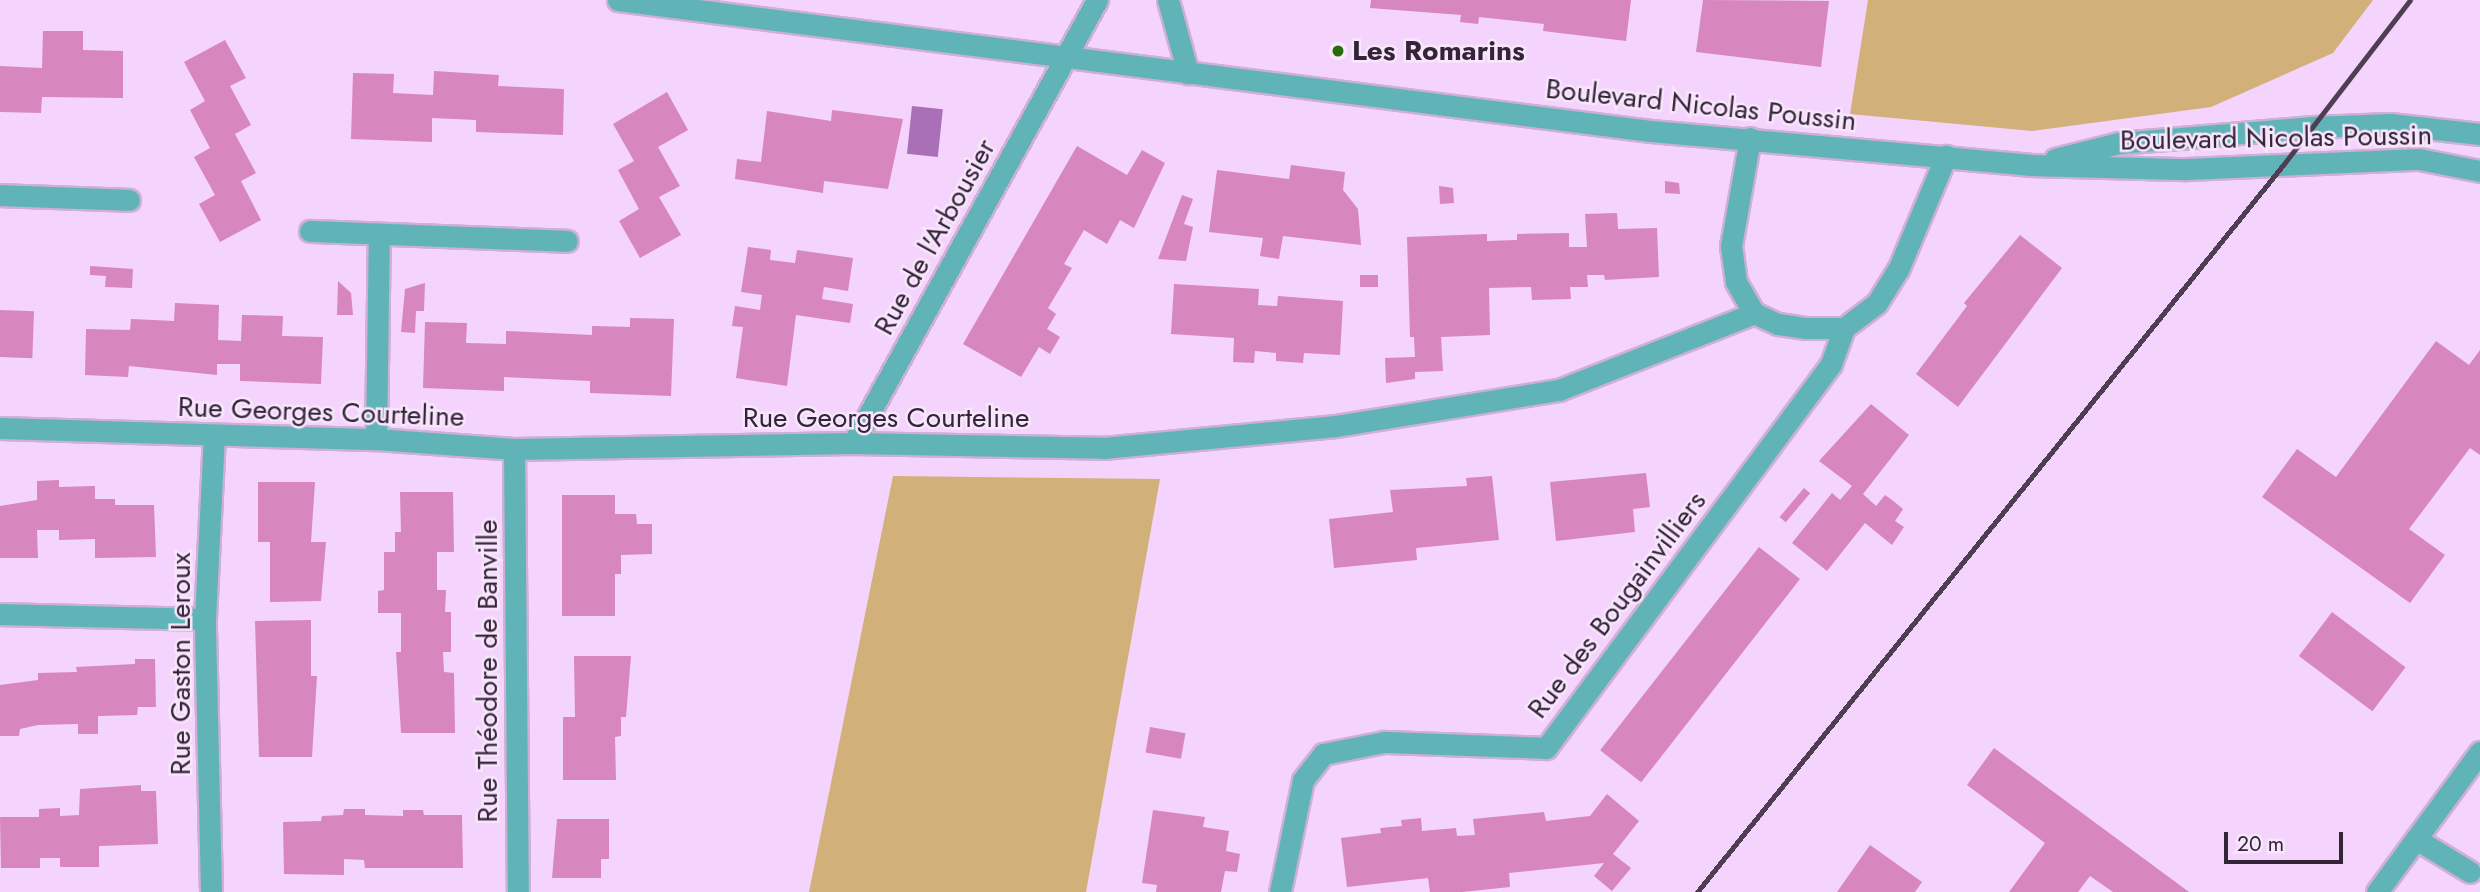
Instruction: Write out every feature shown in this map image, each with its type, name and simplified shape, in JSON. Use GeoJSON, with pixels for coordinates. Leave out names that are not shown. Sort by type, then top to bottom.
{"type":"FeatureCollection","features":[{"type":"Feature","properties":{"kind":"street","name":"Boulevard Nicolas Poussin"},"geometry":{"type":"LineString","coordinates":[[618,0],[1651,131],[2029,165],[2187,169],[2419,159],[2480,171]]}},
{"type":"Feature","properties":{"kind":"street","name":"Rue de l'Arbousier"},"geometry":{"type":"LineString","coordinates":[[853,443],[1097,0]]}},
{"type":"Feature","properties":{"kind":"street"},"geometry":{"type":"LineString","coordinates":[[1168,0],[1188,73]]}},
{"type":"Feature","properties":{"kind":"street","name":"Boulevard Nicolas Poussin"},"geometry":{"type":"LineString","coordinates":[[2029,165],[2119,143],[2249,131],[2390,124],[2480,134]]}},
{"type":"Feature","properties":{"kind":"street"},"geometry":{"type":"LineString","coordinates":[[1750,138],[1731,246],[1736,282],[1754,313],[1798,327],[1844,328],[1877,303],[1898,270],[1946,156]]}},
{"type":"Feature","properties":{"kind":"street"},"geometry":{"type":"LineString","coordinates":[[0,195],[129,200]]}},
{"type":"Feature","properties":{"kind":"street"},"geometry":{"type":"LineString","coordinates":[[310,231],[567,241]]}},
{"type":"Feature","properties":{"kind":"street"},"geometry":{"type":"LineString","coordinates":[[376,439],[379,235]]}},
{"type":"Feature","properties":{"kind":"street","name":"Rue Georges Courteline"},"geometry":{"type":"LineString","coordinates":[[0,428],[376,439],[514,449],[853,443],[1103,448],[1336,426],[1559,390],[1754,313]]}},
{"type":"Feature","properties":{"kind":"street","name":"Rue des Bougainvilliers"},"geometry":{"type":"LineString","coordinates":[[1280,892],[1303,780],[1323,754],[1384,742],[1546,748],[1831,364],[1844,328]]}},
{"type":"Feature","properties":{"kind":"street","name":"Rue Gaston Leroux"},"geometry":{"type":"LineString","coordinates":[[211,892],[205,619],[214,436]]}},
{"type":"Feature","properties":{"kind":"street","name":"Rue Théodore de Banville"},"geometry":{"type":"LineString","coordinates":[[514,449],[518,892]]}},
{"type":"Feature","properties":{"kind":"street"},"geometry":{"type":"LineString","coordinates":[[0,614],[205,619]]}},
{"type":"Feature","properties":{"kind":"street"},"geometry":{"type":"LineString","coordinates":[[2377,892],[2480,752]]}},
{"type":"Feature","properties":{"kind":"street"},"geometry":{"type":"LineString","coordinates":[[2416,839],[2469,872]]}},
{"type":"Feature","properties":{"kind":"shaded area"},"geometry":{"type":"Polygon","coordinates":[[[1868,0],[2373,0],[2333,53],[2211,107],[2032,131],[1850,114],[1868,0]]]}},
{"type":"Feature","properties":{"kind":"shaded area"},"geometry":{"type":"Polygon","coordinates":[[[912,106],[943,109],[938,157],[907,154],[912,106]]]}},
{"type":"Feature","properties":{"kind":"shaded area"},"geometry":{"type":"Polygon","coordinates":[[[893,476],[1160,479],[1086,892],[809,892],[893,476]]]}},
{"type":"Feature","properties":{"kind":"building"},"geometry":{"type":"Polygon","coordinates":[[[1371,0],[1631,0],[1626,41],[1543,31],[1544,24],[1479,17],[1478,24],[1460,22],[1461,15],[1370,8],[1371,0]]]}},
{"type":"Feature","properties":{"kind":"building"},"geometry":{"type":"Polygon","coordinates":[[[1703,0],[1829,1],[1821,67],[1696,52],[1703,0]]]}},
{"type":"Feature","properties":{"kind":"building"},"geometry":{"type":"Polygon","coordinates":[[[43,31],[83,31],[83,50],[123,51],[123,98],[42,97],[41,113],[0,112],[0,66],[42,68],[43,31]]]}},
{"type":"Feature","properties":{"kind":"building"},"geometry":{"type":"Polygon","coordinates":[[[225,40],[246,78],[230,86],[251,125],[235,134],[256,173],[241,181],[261,220],[220,242],[199,204],[215,195],[194,157],[210,148],[190,110],[205,101],[184,62],[225,40]]]}},
{"type":"Feature","properties":{"kind":"building"},"geometry":{"type":"Polygon","coordinates":[[[434,71],[499,75],[498,86],[564,89],[563,135],[476,132],[476,120],[432,118],[432,142],[351,139],[353,73],[394,74],[393,93],[433,95],[434,71]]]}},
{"type":"Feature","properties":{"kind":"building"},"geometry":{"type":"Polygon","coordinates":[[[667,92],[688,130],[658,147],[680,186],[659,197],[681,235],[640,258],[619,221],[639,209],[618,170],[634,161],[613,124],[667,92]]]}},
{"type":"Feature","properties":{"kind":"building"},"geometry":{"type":"Polygon","coordinates":[[[832,110],[903,119],[888,189],[824,181],[823,193],[735,179],[737,159],[761,162],[767,111],[831,121],[832,110]]]}},
{"type":"Feature","properties":{"kind":"building"},"geometry":{"type":"Polygon","coordinates":[[[1077,146],[1127,175],[1142,150],[1165,163],[1134,228],[1120,220],[1107,244],[1084,230],[1064,264],[1072,268],[1048,308],[1056,314],[1047,329],[1060,337],[1050,354],[1039,347],[1021,377],[963,344],[1077,146]]]}},
{"type":"Feature","properties":{"kind":"building"},"geometry":{"type":"Polygon","coordinates":[[[1291,165],[1345,172],[1343,190],[1358,209],[1361,245],[1283,236],[1279,259],[1260,256],[1263,238],[1209,232],[1217,170],[1289,179],[1291,165]]]}},
{"type":"Feature","properties":{"kind":"building"},"geometry":{"type":"Polygon","coordinates":[[[1665,181],[1679,183],[1680,194],[1665,193],[1665,181]]]}},
{"type":"Feature","properties":{"kind":"building"},"geometry":{"type":"Polygon","coordinates":[[[1439,186],[1453,188],[1454,203],[1440,204],[1439,186]]]}},
{"type":"Feature","properties":{"kind":"building"},"geometry":{"type":"Polygon","coordinates":[[[1182,195],[1193,199],[1184,224],[1193,227],[1186,261],[1158,259],[1182,195]]]}},
{"type":"Feature","properties":{"kind":"building"},"geometry":{"type":"Polygon","coordinates":[[[1617,213],[1618,229],[1657,228],[1659,277],[1605,280],[1604,275],[1587,275],[1588,287],[1570,287],[1571,299],[1532,300],[1531,287],[1489,288],[1490,335],[1441,337],[1443,371],[1415,372],[1415,379],[1386,383],[1385,358],[1415,357],[1414,337],[1410,337],[1407,237],[1487,234],[1487,241],[1517,240],[1517,234],[1569,233],[1569,247],[1587,247],[1585,214],[1617,213]]]}},
{"type":"Feature","properties":{"kind":"building"},"geometry":{"type":"Polygon","coordinates":[[[2020,235],[2062,268],[1958,407],[1916,374],[1967,306],[1964,303],[2020,235]]]}},
{"type":"Feature","properties":{"kind":"building"},"geometry":{"type":"Polygon","coordinates":[[[748,247],[771,250],[770,260],[795,263],[797,250],[853,258],[848,291],[824,287],[822,299],[853,304],[850,323],[796,315],[787,386],[736,378],[743,327],[732,326],[735,306],[760,310],[762,295],[741,292],[748,247]]]}},
{"type":"Feature","properties":{"kind":"building"},"geometry":{"type":"Polygon","coordinates":[[[90,266],[133,269],[132,288],[105,287],[106,276],[90,275],[90,266]]]}},
{"type":"Feature","properties":{"kind":"building"},"geometry":{"type":"Polygon","coordinates":[[[1360,275],[1378,275],[1378,287],[1360,287],[1360,275]]]}},
{"type":"Feature","properties":{"kind":"building"},"geometry":{"type":"Polygon","coordinates":[[[338,281],[351,293],[353,315],[337,315],[338,281]]]}},
{"type":"Feature","properties":{"kind":"building"},"geometry":{"type":"Polygon","coordinates":[[[425,283],[424,311],[416,311],[415,333],[401,332],[405,289],[425,283]]]}},
{"type":"Feature","properties":{"kind":"building"},"geometry":{"type":"Polygon","coordinates":[[[1174,284],[1259,289],[1258,305],[1277,306],[1278,296],[1343,301],[1340,355],[1304,353],[1303,363],[1276,361],[1276,353],[1255,351],[1254,363],[1233,362],[1234,338],[1171,334],[1174,284]]]}},
{"type":"Feature","properties":{"kind":"building"},"geometry":{"type":"Polygon","coordinates":[[[175,303],[219,305],[218,340],[241,341],[242,315],[283,316],[282,336],[323,337],[321,384],[240,381],[240,364],[217,364],[217,375],[129,366],[128,377],[85,375],[86,329],[130,330],[131,319],[174,321],[175,303]]]}},
{"type":"Feature","properties":{"kind":"building"},"geometry":{"type":"Polygon","coordinates":[[[0,310],[34,311],[32,358],[0,357],[0,310]]]}},
{"type":"Feature","properties":{"kind":"building"},"geometry":{"type":"Polygon","coordinates":[[[630,318],[674,319],[671,396],[590,393],[590,381],[504,377],[504,391],[423,388],[425,322],[467,323],[466,343],[506,344],[506,331],[592,335],[592,326],[630,327],[630,318]]]}},
{"type":"Feature","properties":{"kind":"building"},"geometry":{"type":"Polygon","coordinates":[[[2436,341],[2469,365],[2480,350],[2480,455],[2470,448],[2409,529],[2445,555],[2410,603],[2262,497],[2297,449],[2336,477],[2436,341]]]}},
{"type":"Feature","properties":{"kind":"building"},"geometry":{"type":"Polygon","coordinates":[[[1871,404],[1909,435],[1863,494],[1876,506],[1885,495],[1892,500],[1903,509],[1895,521],[1904,527],[1892,545],[1865,523],[1827,571],[1792,543],[1832,493],[1840,500],[1852,486],[1819,461],[1871,404]]]}},
{"type":"Feature","properties":{"kind":"building"},"geometry":{"type":"Polygon","coordinates":[[[1646,473],[1650,507],[1633,509],[1635,532],[1556,541],[1550,482],[1646,473]]]}},
{"type":"Feature","properties":{"kind":"building"},"geometry":{"type":"Polygon","coordinates":[[[1492,476],[1499,540],[1416,548],[1417,560],[1334,568],[1329,519],[1393,512],[1390,490],[1467,486],[1466,478],[1492,476]]]}},
{"type":"Feature","properties":{"kind":"building"},"geometry":{"type":"Polygon","coordinates":[[[59,480],[59,487],[95,486],[95,499],[115,499],[115,505],[154,505],[156,557],[95,558],[95,539],[59,540],[59,530],[37,530],[38,558],[0,558],[0,506],[37,500],[37,481],[59,480]]]}},
{"type":"Feature","properties":{"kind":"building"},"geometry":{"type":"Polygon","coordinates":[[[258,482],[315,482],[311,542],[326,542],[321,601],[270,602],[270,542],[258,542],[258,482]]]}},
{"type":"Feature","properties":{"kind":"building"},"geometry":{"type":"Polygon","coordinates":[[[1804,488],[1810,493],[1786,522],[1780,517],[1804,488]]]}},
{"type":"Feature","properties":{"kind":"building"},"geometry":{"type":"Polygon","coordinates":[[[400,492],[453,492],[454,552],[437,552],[437,590],[446,590],[445,612],[451,612],[451,652],[443,652],[444,672],[454,673],[455,733],[401,733],[396,652],[401,652],[401,613],[378,613],[378,591],[384,590],[384,552],[395,552],[395,532],[401,532],[400,492]]]}},
{"type":"Feature","properties":{"kind":"building"},"geometry":{"type":"Polygon","coordinates":[[[562,495],[615,495],[615,514],[636,514],[637,524],[652,524],[652,554],[621,555],[621,574],[615,574],[615,616],[562,616],[562,495]]]}},
{"type":"Feature","properties":{"kind":"building"},"geometry":{"type":"Polygon","coordinates":[[[1759,547],[1800,579],[1641,782],[1600,750],[1759,547]]]}},
{"type":"Feature","properties":{"kind":"building"},"geometry":{"type":"Polygon","coordinates":[[[2332,612],[2405,667],[2372,711],[2299,656],[2332,612]]]}},
{"type":"Feature","properties":{"kind":"building"},"geometry":{"type":"Polygon","coordinates":[[[311,620],[311,676],[317,676],[312,757],[259,757],[255,621],[311,620]]]}},
{"type":"Feature","properties":{"kind":"building"},"geometry":{"type":"Polygon","coordinates":[[[574,656],[631,656],[626,717],[621,717],[621,736],[615,737],[616,780],[563,780],[563,717],[575,717],[574,656]]]}},
{"type":"Feature","properties":{"kind":"building"},"geometry":{"type":"Polygon","coordinates":[[[135,659],[155,659],[156,707],[138,707],[137,715],[98,716],[98,734],[78,734],[78,724],[38,725],[20,729],[19,736],[0,736],[0,685],[38,680],[38,673],[77,672],[76,667],[135,664],[135,659]]]}},
{"type":"Feature","properties":{"kind":"building"},"geometry":{"type":"Polygon","coordinates":[[[1150,727],[1185,733],[1181,759],[1145,753],[1150,727]]]}},
{"type":"Feature","properties":{"kind":"building"},"geometry":{"type":"Polygon","coordinates":[[[1994,748],[2189,892],[2113,892],[2090,876],[2078,892],[2009,892],[2045,843],[1967,785],[1994,748]]]}},
{"type":"Feature","properties":{"kind":"building"},"geometry":{"type":"Polygon","coordinates":[[[141,785],[141,791],[156,791],[158,844],[99,846],[99,867],[60,867],[60,858],[40,858],[40,868],[1,868],[0,817],[39,817],[39,809],[60,808],[60,816],[79,815],[80,789],[141,785]]]}},
{"type":"Feature","properties":{"kind":"building"},"geometry":{"type":"Polygon","coordinates":[[[1607,794],[1639,821],[1613,854],[1631,868],[1612,891],[1594,876],[1604,863],[1509,873],[1510,887],[1462,892],[1430,892],[1428,878],[1347,887],[1341,838],[1381,833],[1380,828],[1402,826],[1401,820],[1421,818],[1422,831],[1456,828],[1457,836],[1475,835],[1473,819],[1544,812],[1546,821],[1590,816],[1607,794]]]}},
{"type":"Feature","properties":{"kind":"building"},"geometry":{"type":"Polygon","coordinates":[[[344,809],[365,809],[365,815],[403,816],[403,810],[423,810],[424,815],[462,815],[463,868],[365,868],[364,860],[344,859],[344,875],[284,874],[283,822],[321,821],[322,816],[343,815],[344,809]]]}},
{"type":"Feature","properties":{"kind":"building"},"geometry":{"type":"Polygon","coordinates":[[[1153,810],[1205,817],[1203,827],[1229,831],[1226,851],[1240,854],[1237,872],[1225,871],[1221,892],[1156,892],[1157,885],[1142,883],[1153,810]]]}},
{"type":"Feature","properties":{"kind":"building"},"geometry":{"type":"Polygon","coordinates":[[[557,819],[609,819],[609,859],[601,859],[601,878],[552,878],[557,819]]]}},
{"type":"Feature","properties":{"kind":"building"},"geometry":{"type":"Polygon","coordinates":[[[1870,845],[1922,882],[1915,892],[1837,892],[1870,845]]]}},
{"type":"Feature","properties":{"kind":"railway"},"geometry":{"type":"LineString","coordinates":[[1697,892],[2283,165],[2410,0]]}},
{"type":"Feature","properties":{"kind":"place","name":"Les Romarins"},"geometry":{"type":"Point","coordinates":[1338,51]}}]}
